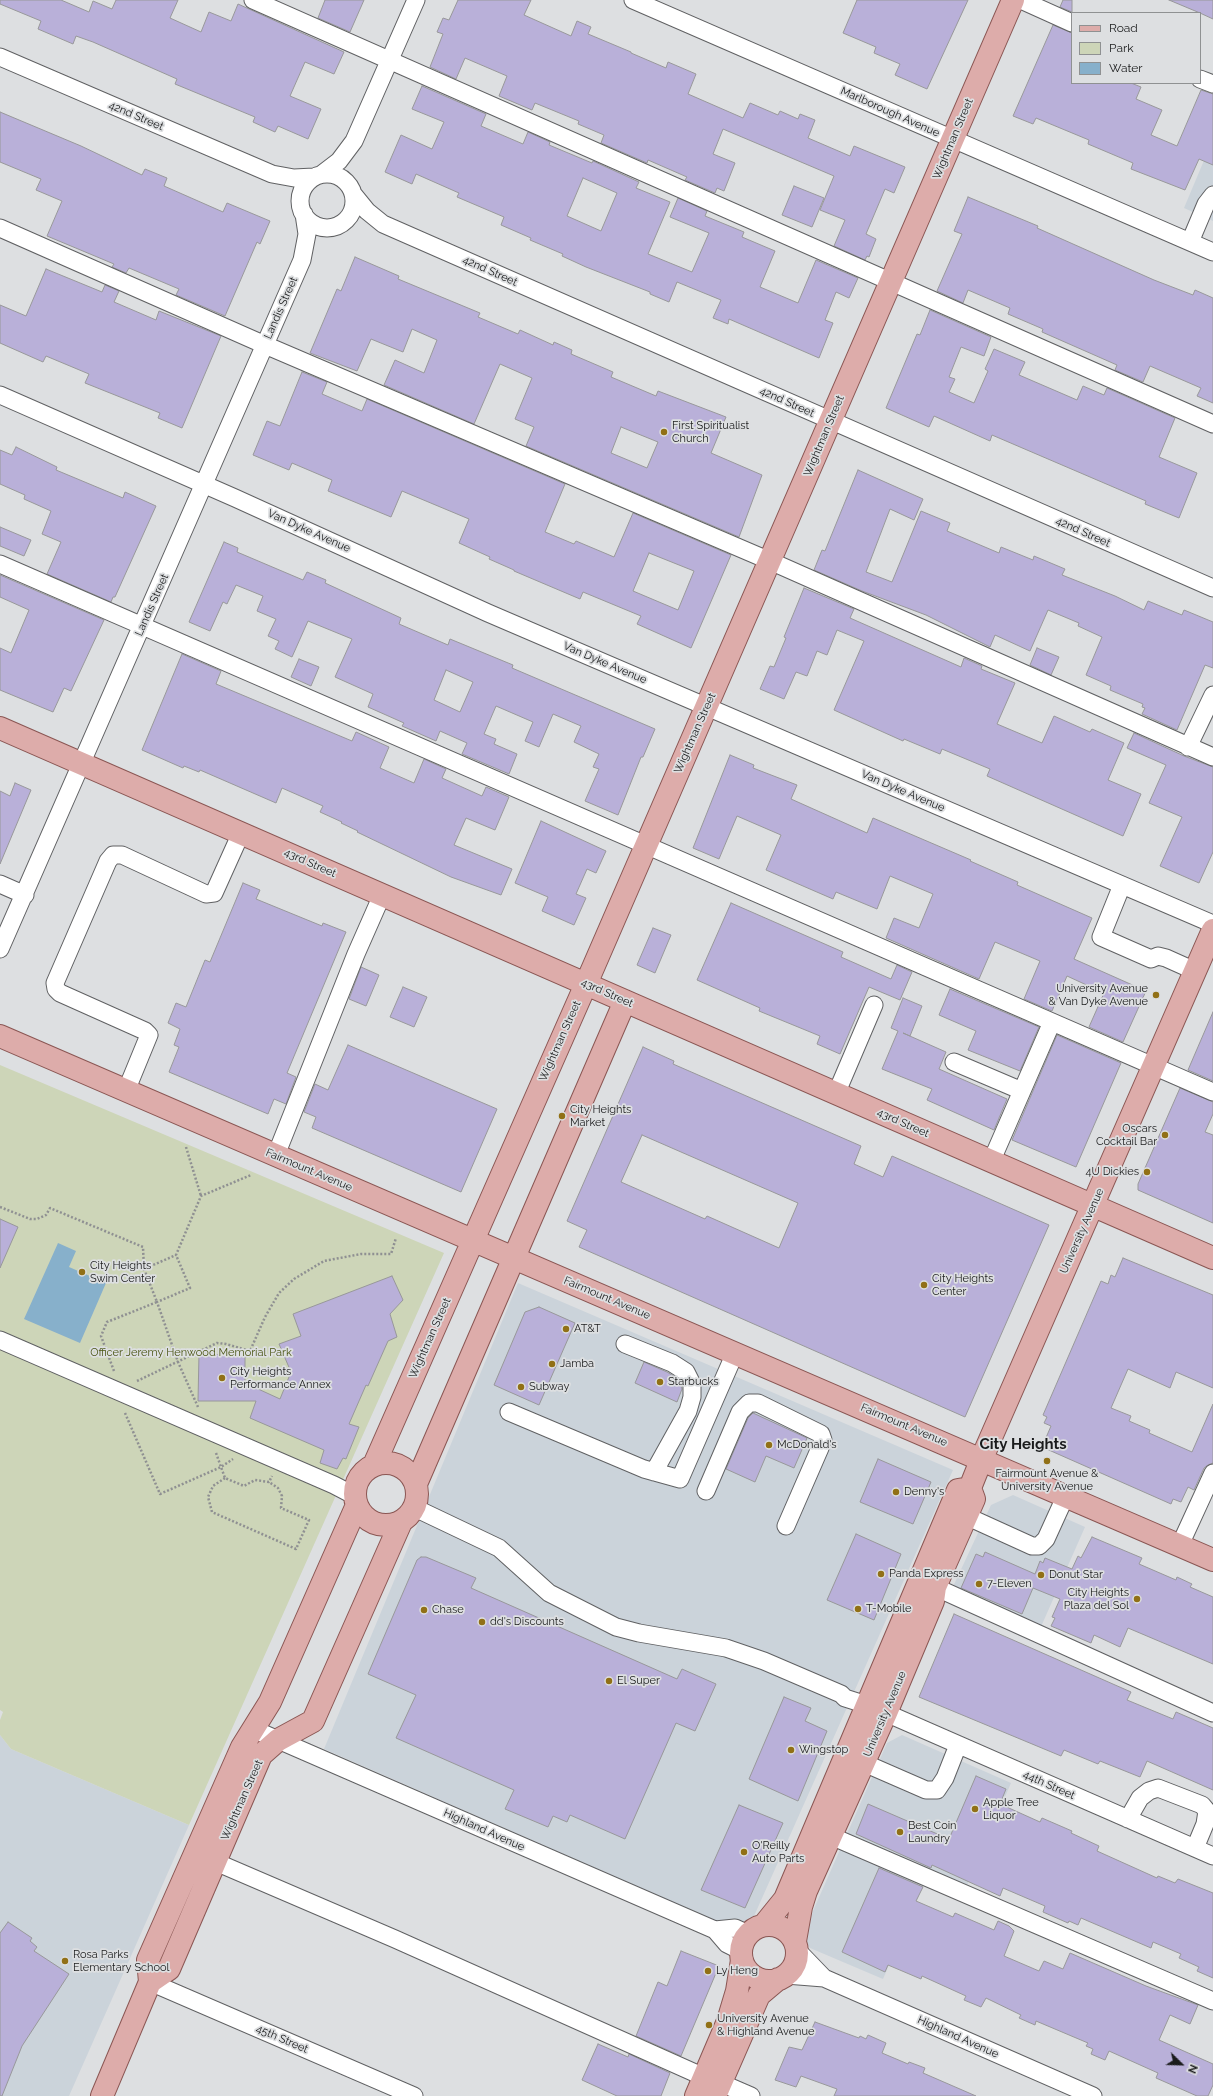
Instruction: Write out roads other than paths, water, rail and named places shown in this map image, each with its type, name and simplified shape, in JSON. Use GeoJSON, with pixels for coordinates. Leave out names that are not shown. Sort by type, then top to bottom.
{"type":"FeatureCollection","features":[{"type":"Feature","properties":{"kind":"main road","name":"Wightman Street"},"geometry":{"type":"LineString","coordinates":[[150,1982],[169,1969],[242,1747],[270,1702],[356,1501],[356,1486],[359,1478],[374,1465],[586,984],[891,283],[1012,0]]}},
{"type":"Feature","properties":{"kind":"main road","name":"43rd Street"},"geometry":{"type":"LineString","coordinates":[[0,728],[1213,1258]]}},
{"type":"Feature","properties":{"kind":"main road","name":"University Avenue"},"geometry":{"type":"LineString","coordinates":[[749,1942],[785,1899],[876,1709],[933,1601],[935,1587],[974,1499],[970,1488],[982,1458],[1213,930]]}},
{"type":"Feature","properties":{"kind":"main road","name":"Wightman Street"},"geometry":{"type":"LineString","coordinates":[[205,1857],[261,1755],[278,1740],[313,1721],[418,1492],[416,1484],[625,1001]]}},
{"type":"Feature","properties":{"kind":"main road","name":"Fairmount Avenue"},"geometry":{"type":"LineString","coordinates":[[0,1036],[982,1458],[1213,1560]]}},
{"type":"Feature","properties":{"kind":"main road"},"geometry":{"type":"LineString","coordinates":[[374,1465],[384,1463],[394,1464],[404,1468],[412,1475],[416,1484]]}},
{"type":"Feature","properties":{"kind":"main road","name":"University Avenue"},"geometry":{"type":"LineString","coordinates":[[796,1946],[801,1907],[864,1763],[876,1709],[958,1490],[970,1488]]}},
{"type":"Feature","properties":{"kind":"main road"},"geometry":{"type":"LineString","coordinates":[[356,1501],[362,1515],[375,1524],[391,1526],[408,1515]]}},
{"type":"Feature","properties":{"kind":"main road"},"geometry":{"type":"LineString","coordinates":[[774,1925],[782,1928],[790,1933],[796,1946],[792,1968],[759,1995],[709,2088],[738,1991],[749,1942],[774,1925]]}},
{"type":"Feature","properties":{"kind":"main road"},"geometry":{"type":"LineString","coordinates":[[749,1942],[746,1968],[760,1979],[769,1980],[782,1977]]}},
{"type":"Feature","properties":{"kind":"main road"},"geometry":{"type":"LineString","coordinates":[[102,2096],[150,1982]]}},
{"type":"Feature","properties":{"kind":"street"},"geometry":{"type":"LineString","coordinates":[[252,0],[1213,424]]}},
{"type":"Feature","properties":{"kind":"street"},"geometry":{"type":"LineString","coordinates":[[354,141],[350,165],[352,211],[348,219],[337,226],[316,225],[309,221],[303,210],[303,190],[318,176],[339,161],[354,141],[416,0]]}},
{"type":"Feature","properties":{"kind":"street","name":"Marlborough Avenue"},"geometry":{"type":"LineString","coordinates":[[633,0],[1213,252]]}},
{"type":"Feature","properties":{"kind":"street"},"geometry":{"type":"LineString","coordinates":[[1021,0],[1071,23]]}},
{"type":"Feature","properties":{"kind":"street","name":"42nd Street"},"geometry":{"type":"LineString","coordinates":[[0,57],[272,174],[294,178],[318,176]]}},
{"type":"Feature","properties":{"kind":"street"},"geometry":{"type":"LineString","coordinates":[[1201,79],[1213,84]]}},
{"type":"Feature","properties":{"kind":"street","name":"42nd Street"},"geometry":{"type":"LineString","coordinates":[[272,174],[289,189],[303,210]]}},
{"type":"Feature","properties":{"kind":"street"},"geometry":{"type":"LineString","coordinates":[[318,176],[330,174],[338,176],[346,180],[352,191]]}},
{"type":"Feature","properties":{"kind":"street","name":"42nd Street"},"geometry":{"type":"LineString","coordinates":[[352,191],[367,211],[383,224]]}},
{"type":"Feature","properties":{"kind":"street"},"geometry":{"type":"LineString","coordinates":[[1190,242],[1206,204],[1213,195]]}},
{"type":"Feature","properties":{"kind":"street","name":"Landis Street"},"geometry":{"type":"LineString","coordinates":[[0,949],[25,895],[302,260],[307,234],[303,210]]}},
{"type":"Feature","properties":{"kind":"street","name":"42nd Street"},"geometry":{"type":"LineString","coordinates":[[337,226],[363,221],[383,224],[830,421],[1212,586]]}},
{"type":"Feature","properties":{"kind":"street","name":"Landis Street"},"geometry":{"type":"LineString","coordinates":[[302,260],[319,239],[337,226]]}},
{"type":"Feature","properties":{"kind":"street"},"geometry":{"type":"LineString","coordinates":[[0,228],[265,345],[770,561],[1213,757]]}},
{"type":"Feature","properties":{"kind":"street","name":"Van Dyke Avenue"},"geometry":{"type":"LineString","coordinates":[[0,395],[488,613],[1213,924]]}},
{"type":"Feature","properties":{"kind":"street"},"geometry":{"type":"LineString","coordinates":[[0,564],[143,625],[645,846],[1154,1065],[1213,1092]]}},
{"type":"Feature","properties":{"kind":"street"},"geometry":{"type":"LineString","coordinates":[[1188,747],[1213,695]]}},
{"type":"Feature","properties":{"kind":"street"},"geometry":{"type":"LineString","coordinates":[[126,1091],[149,1035],[145,1031],[60,993],[56,989],[55,983],[108,861],[113,855],[122,855],[206,894],[214,893],[241,833]]}},
{"type":"Feature","properties":{"kind":"street"},"geometry":{"type":"LineString","coordinates":[[0,884],[25,895]]}},
{"type":"Feature","properties":{"kind":"street"},"geometry":{"type":"LineString","coordinates":[[1122,885],[1101,937],[1151,959],[1158,956],[1166,958],[1195,971]]}},
{"type":"Feature","properties":{"kind":"street"},"geometry":{"type":"LineString","coordinates":[[276,1155],[382,895]]}},
{"type":"Feature","properties":{"kind":"street"},"geometry":{"type":"LineString","coordinates":[[836,1094],[874,1005]]}},
{"type":"Feature","properties":{"kind":"street"},"geometry":{"type":"LineString","coordinates":[[991,1162],[1052,1022]]}},
{"type":"Feature","properties":{"kind":"street"},"geometry":{"type":"LineString","coordinates":[[954,1062],[1022,1091]]}},
{"type":"Feature","properties":{"kind":"street"},"geometry":{"type":"LineString","coordinates":[[0,1340],[118,1390],[282,1463],[356,1501]]}},
{"type":"Feature","properties":{"kind":"street"},"geometry":{"type":"LineString","coordinates":[[625,1344],[672,1363],[686,1372],[692,1384],[692,1397],[688,1411],[654,1472]]}},
{"type":"Feature","properties":{"kind":"street"},"geometry":{"type":"LineString","coordinates":[[508,1412],[654,1472],[680,1480],[735,1353]]}},
{"type":"Feature","properties":{"kind":"street"},"geometry":{"type":"LineString","coordinates":[[706,1491],[740,1412],[749,1403],[758,1403],[822,1434],[823,1440],[820,1448],[786,1526]]}},
{"type":"Feature","properties":{"kind":"street"},"geometry":{"type":"LineString","coordinates":[[1180,1545],[1213,1473]]}},
{"type":"Feature","properties":{"kind":"street"},"geometry":{"type":"LineString","coordinates":[[966,1516],[1032,1546],[1039,1546],[1046,1539],[1066,1496]]}},
{"type":"Feature","properties":{"kind":"street","name":"44th Street"},"geometry":{"type":"LineString","coordinates":[[408,1515],[499,1548],[550,1593],[616,1626],[639,1633],[726,1648],[764,1661],[841,1694],[845,1698],[876,1709],[1213,1856]]}},
{"type":"Feature","properties":{"kind":"street"},"geometry":{"type":"LineString","coordinates":[[935,1587],[1213,1713]]}},
{"type":"Feature","properties":{"kind":"street","name":"Highland Avenue"},"geometry":{"type":"LineString","coordinates":[[253,1729],[715,1930],[734,1928],[749,1942]]}},
{"type":"Feature","properties":{"kind":"street"},"geometry":{"type":"LineString","coordinates":[[864,1763],[926,1790],[937,1790],[945,1778],[958,1745]]}},
{"type":"Feature","properties":{"kind":"street"},"geometry":{"type":"LineString","coordinates":[[1128,1819],[1140,1798],[1149,1791],[1158,1788],[1202,1805],[1207,1811],[1205,1824],[1195,1848]]}},
{"type":"Feature","properties":{"kind":"street"},"geometry":{"type":"LineString","coordinates":[[831,1836],[1213,2001]]}},
{"type":"Feature","properties":{"kind":"street"},"geometry":{"type":"LineString","coordinates":[[205,1857],[395,1939],[709,2088],[751,2096]]}},
{"type":"Feature","properties":{"kind":"street","name":"Highland Avenue"},"geometry":{"type":"LineString","coordinates":[[796,1946],[824,1978]]}},
{"type":"Feature","properties":{"kind":"street","name":"Highland Avenue"},"geometry":{"type":"LineString","coordinates":[[782,1977],[824,1978],[1092,2096]]}},
{"type":"Feature","properties":{"kind":"street","name":"45th Street"},"geometry":{"type":"LineString","coordinates":[[150,1982],[414,2096]]}},
{"type":"Feature","properties":{"kind":"water"},"geometry":{"type":"Polygon","coordinates":[[[58,1243],[76,1251],[69,1267],[106,1283],[80,1343],[24,1319],[58,1243]]]}},
{"type":"Feature","properties":{"kind":"place","name":"First Spiritualist Church"},"geometry":{"type":"Point","coordinates":[664,432]}},
{"type":"Feature","properties":{"kind":"place","name":"University Avenue & Van Dyke Avenue"},"geometry":{"type":"Point","coordinates":[1156,995]}},
{"type":"Feature","properties":{"kind":"place","name":"City Heights Market"},"geometry":{"type":"Point","coordinates":[562,1116]}},
{"type":"Feature","properties":{"kind":"place","name":"Oscars Cocktail Bar"},"geometry":{"type":"Point","coordinates":[1165,1135]}},
{"type":"Feature","properties":{"kind":"place","name":"4U Dickies"},"geometry":{"type":"Point","coordinates":[1147,1172]}},
{"type":"Feature","properties":{"kind":"place","name":"City Heights Swim Center"},"geometry":{"type":"Point","coordinates":[82,1272]}},
{"type":"Feature","properties":{"kind":"place","name":"City Heights Center"},"geometry":{"type":"Point","coordinates":[924,1285]}},
{"type":"Feature","properties":{"kind":"place","name":"AT&T"},"geometry":{"type":"Point","coordinates":[566,1329]}},
{"type":"Feature","properties":{"kind":"place","name":"Jamba"},"geometry":{"type":"Point","coordinates":[552,1364]}},
{"type":"Feature","properties":{"kind":"place","name":"City Heights Performance Annex"},"geometry":{"type":"Point","coordinates":[222,1378]}},
{"type":"Feature","properties":{"kind":"place","name":"Starbucks"},"geometry":{"type":"Point","coordinates":[660,1382]}},
{"type":"Feature","properties":{"kind":"place","name":"Subway"},"geometry":{"type":"Point","coordinates":[521,1387]}},
{"type":"Feature","properties":{"kind":"place","name":"McDonald's"},"geometry":{"type":"Point","coordinates":[769,1445]}},
{"type":"Feature","properties":{"kind":"place","name":"Fairmount Avenue & University Avenue"},"geometry":{"type":"Point","coordinates":[1047,1461]}},
{"type":"Feature","properties":{"kind":"place","name":"Denny's"},"geometry":{"type":"Point","coordinates":[896,1492]}},
{"type":"Feature","properties":{"kind":"place","name":"Panda Express"},"geometry":{"type":"Point","coordinates":[881,1574]}},
{"type":"Feature","properties":{"kind":"place","name":"Donut Star"},"geometry":{"type":"Point","coordinates":[1041,1575]}},
{"type":"Feature","properties":{"kind":"place","name":"7-Eleven"},"geometry":{"type":"Point","coordinates":[979,1584]}},
{"type":"Feature","properties":{"kind":"place","name":"City Heights Plaza del Sol"},"geometry":{"type":"Point","coordinates":[1137,1599]}},
{"type":"Feature","properties":{"kind":"place","name":"T-Mobile"},"geometry":{"type":"Point","coordinates":[858,1609]}},
{"type":"Feature","properties":{"kind":"place","name":"Chase"},"geometry":{"type":"Point","coordinates":[424,1610]}},
{"type":"Feature","properties":{"kind":"place","name":"dd's Discounts"},"geometry":{"type":"Point","coordinates":[482,1622]}},
{"type":"Feature","properties":{"kind":"place","name":"El Super"},"geometry":{"type":"Point","coordinates":[609,1681]}},
{"type":"Feature","properties":{"kind":"place","name":"Wingstop"},"geometry":{"type":"Point","coordinates":[791,1750]}},
{"type":"Feature","properties":{"kind":"place","name":"Apple Tree Liquor"},"geometry":{"type":"Point","coordinates":[975,1809]}},
{"type":"Feature","properties":{"kind":"place","name":"Best Coin Laundry"},"geometry":{"type":"Point","coordinates":[900,1832]}},
{"type":"Feature","properties":{"kind":"place","name":"O'Reilly Auto Parts"},"geometry":{"type":"Point","coordinates":[744,1852]}},
{"type":"Feature","properties":{"kind":"place","name":"Rosa Parks Elementary School"},"geometry":{"type":"Point","coordinates":[65,1961]}},
{"type":"Feature","properties":{"kind":"place","name":"Ly Heng"},"geometry":{"type":"Point","coordinates":[708,1971]}},
{"type":"Feature","properties":{"kind":"place","name":"University Avenue & Highland Avenue"},"geometry":{"type":"Point","coordinates":[709,2025]}},
{"type":"Feature","properties":{"kind":"district","name":"City Heights"},"geometry":{"type":"Point","coordinates":[1023,1444]}},
{"type":"Feature","properties":{"kind":"park label","name":"Officer Jeremy Henwood Memorial Park"},"geometry":{"type":"Point","coordinates":[191,1353]}}]}
